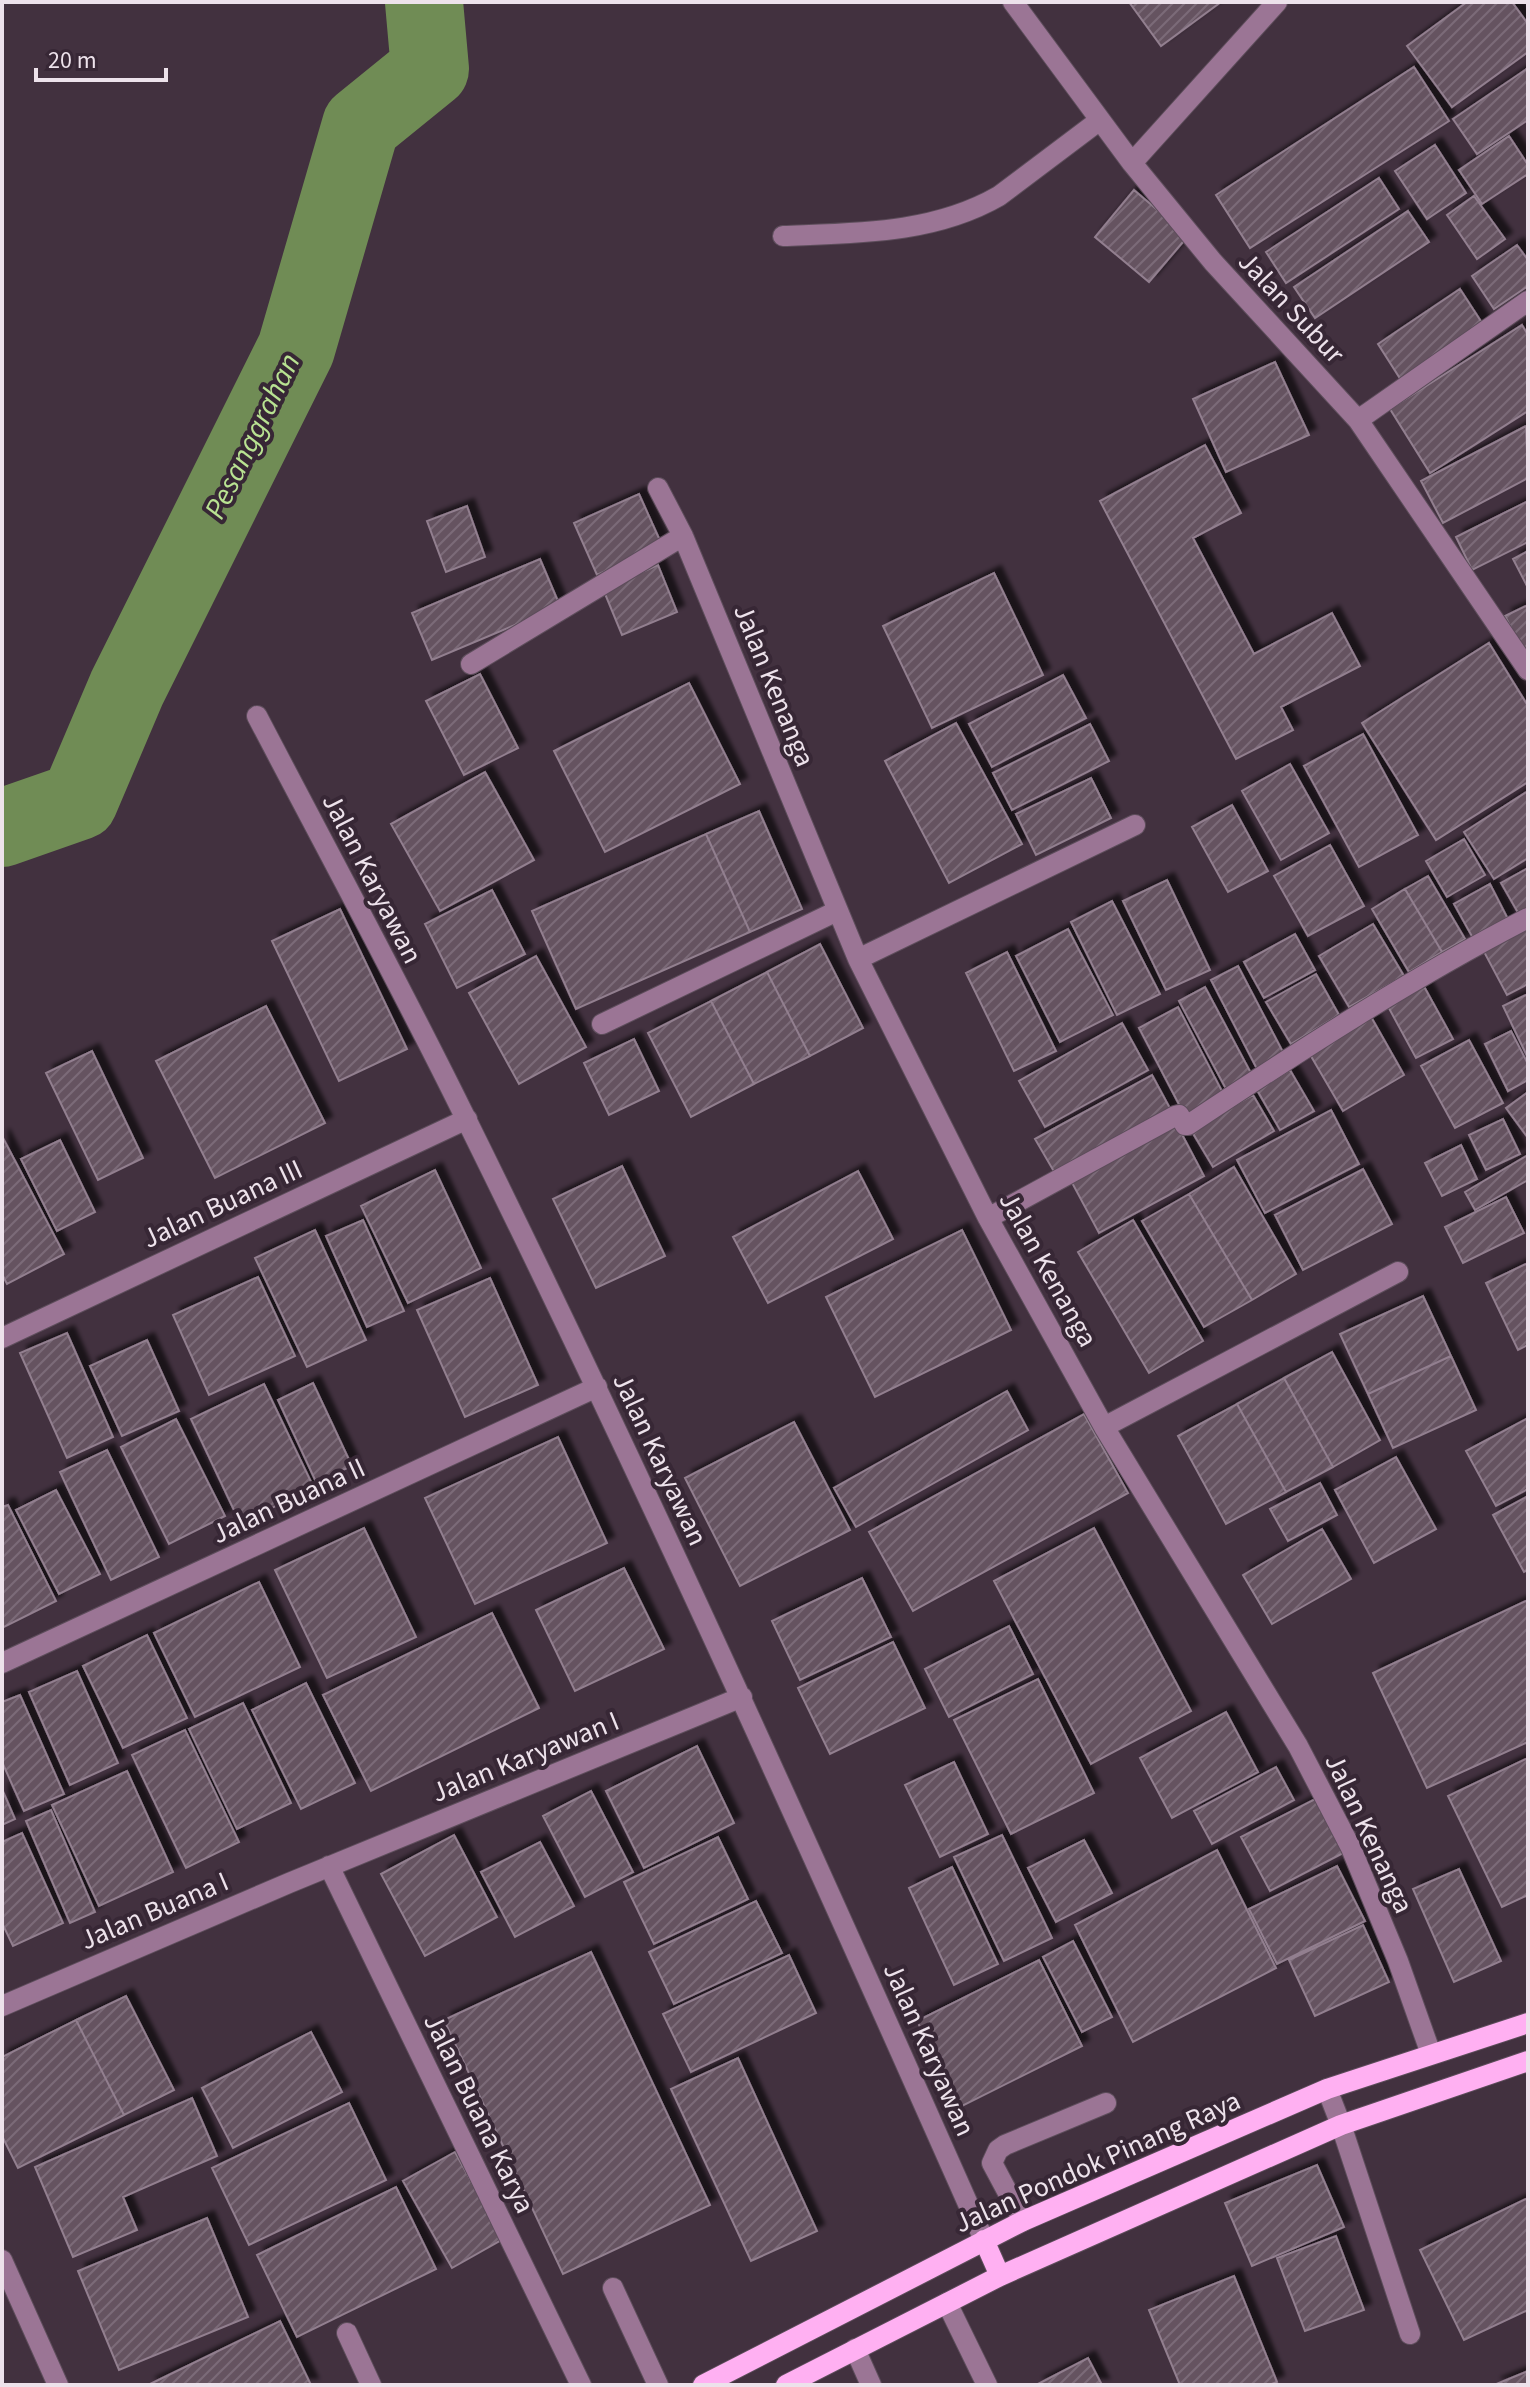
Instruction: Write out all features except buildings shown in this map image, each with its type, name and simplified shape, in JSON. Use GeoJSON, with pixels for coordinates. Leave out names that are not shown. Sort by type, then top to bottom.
{"type":"FeatureCollection","features":[{"type":"Feature","properties":{"kind":"main road","name":"Jalan Pondok Pinang Raya"},"geometry":{"type":"LineString","coordinates":[[703,2385],[1023,2221],[1327,2089],[1528,2023]]}},
{"type":"Feature","properties":{"kind":"main road"},"geometry":{"type":"LineString","coordinates":[[1431,2054],[1443,2088]]}},
{"type":"Feature","properties":{"kind":"main road"},"geometry":{"type":"LineString","coordinates":[[786,2385],[1000,2276],[1341,2125],[1528,2061]]}},
{"type":"Feature","properties":{"kind":"main road"},"geometry":{"type":"LineString","coordinates":[[984,2240],[1000,2276]]}},
{"type":"Feature","properties":{"kind":"street","name":"Jalan Subur"},"geometry":{"type":"LineString","coordinates":[[1013,2],[1132,163],[1213,262],[1358,420],[1528,670]]}},
{"type":"Feature","properties":{"kind":"street"},"geometry":{"type":"LineString","coordinates":[[1132,163],[1277,2]]}},
{"type":"Feature","properties":{"kind":"street"},"geometry":{"type":"LineString","coordinates":[[783,236],[881,232],[956,216],[999,196],[1100,120]]}},
{"type":"Feature","properties":{"kind":"street"},"geometry":{"type":"LineString","coordinates":[[1358,420],[1528,301]]}},
{"type":"Feature","properties":{"kind":"street","name":"Jalan Kenanga"},"geometry":{"type":"LineString","coordinates":[[658,488],[683,536],[858,959],[988,1218],[1104,1427],[1304,1758],[1351,1848],[1398,1961],[1431,2054]]}},
{"type":"Feature","properties":{"kind":"street"},"geometry":{"type":"LineString","coordinates":[[471,664],[683,536]]}},
{"type":"Feature","properties":{"kind":"street","name":"Jalan Karyawan"},"geometry":{"type":"LineString","coordinates":[[257,716],[467,1119],[597,1387],[742,1697],[984,2240]]}},
{"type":"Feature","properties":{"kind":"street"},"geometry":{"type":"LineString","coordinates":[[858,959],[1135,825]]}},
{"type":"Feature","properties":{"kind":"street"},"geometry":{"type":"LineString","coordinates":[[602,1024],[837,911]]}},
{"type":"Feature","properties":{"kind":"street"},"geometry":{"type":"LineString","coordinates":[[988,1218],[1175,1116],[1179,1115],[1188,1125],[1354,1016],[1463,951],[1528,918]]}},
{"type":"Feature","properties":{"kind":"street","name":"Jalan Buana III"},"geometry":{"type":"LineString","coordinates":[[2,1338],[467,1119]]}},
{"type":"Feature","properties":{"kind":"street"},"geometry":{"type":"LineString","coordinates":[[1104,1427],[1398,1272]]}},
{"type":"Feature","properties":{"kind":"street","name":"Jalan Buana II"},"geometry":{"type":"LineString","coordinates":[[2,1663],[597,1387]]}},
{"type":"Feature","properties":{"kind":"street","name":"Jalan Karyawan I"},"geometry":{"type":"LineString","coordinates":[[329,1866],[742,1697]]}},
{"type":"Feature","properties":{"kind":"street","name":"Jalan Buana I"},"geometry":{"type":"LineString","coordinates":[[2,2006],[329,1866]]}},
{"type":"Feature","properties":{"kind":"street","name":"Jalan Buana Karya"},"geometry":{"type":"LineString","coordinates":[[329,1866],[581,2385]]}},
{"type":"Feature","properties":{"kind":"street"},"geometry":{"type":"LineString","coordinates":[[1327,2089],[1410,2334]]}},
{"type":"Feature","properties":{"kind":"street"},"geometry":{"type":"LineString","coordinates":[[1023,2221],[992,2163],[998,2150],[1106,2103]]}},
{"type":"Feature","properties":{"kind":"street"},"geometry":{"type":"LineString","coordinates":[[2,2260],[58,2385]]}},
{"type":"Feature","properties":{"kind":"street"},"geometry":{"type":"LineString","coordinates":[[613,2288],[658,2385]]}},
{"type":"Feature","properties":{"kind":"street"},"geometry":{"type":"LineString","coordinates":[[947,2303],[987,2385]]}},
{"type":"Feature","properties":{"kind":"street"},"geometry":{"type":"LineString","coordinates":[[347,2333],[371,2385]]}},
{"type":"Feature","properties":{"kind":"street"},"geometry":{"type":"LineString","coordinates":[[855,2349],[871,2385]]}},
{"type":"Feature","properties":{"kind":"waterway","name":"Pesanggrahan"},"geometry":{"type":"LineString","coordinates":[[2,828],[79,801],[127,688],[296,349],[361,125],[430,69],[424,2]]}}]}
